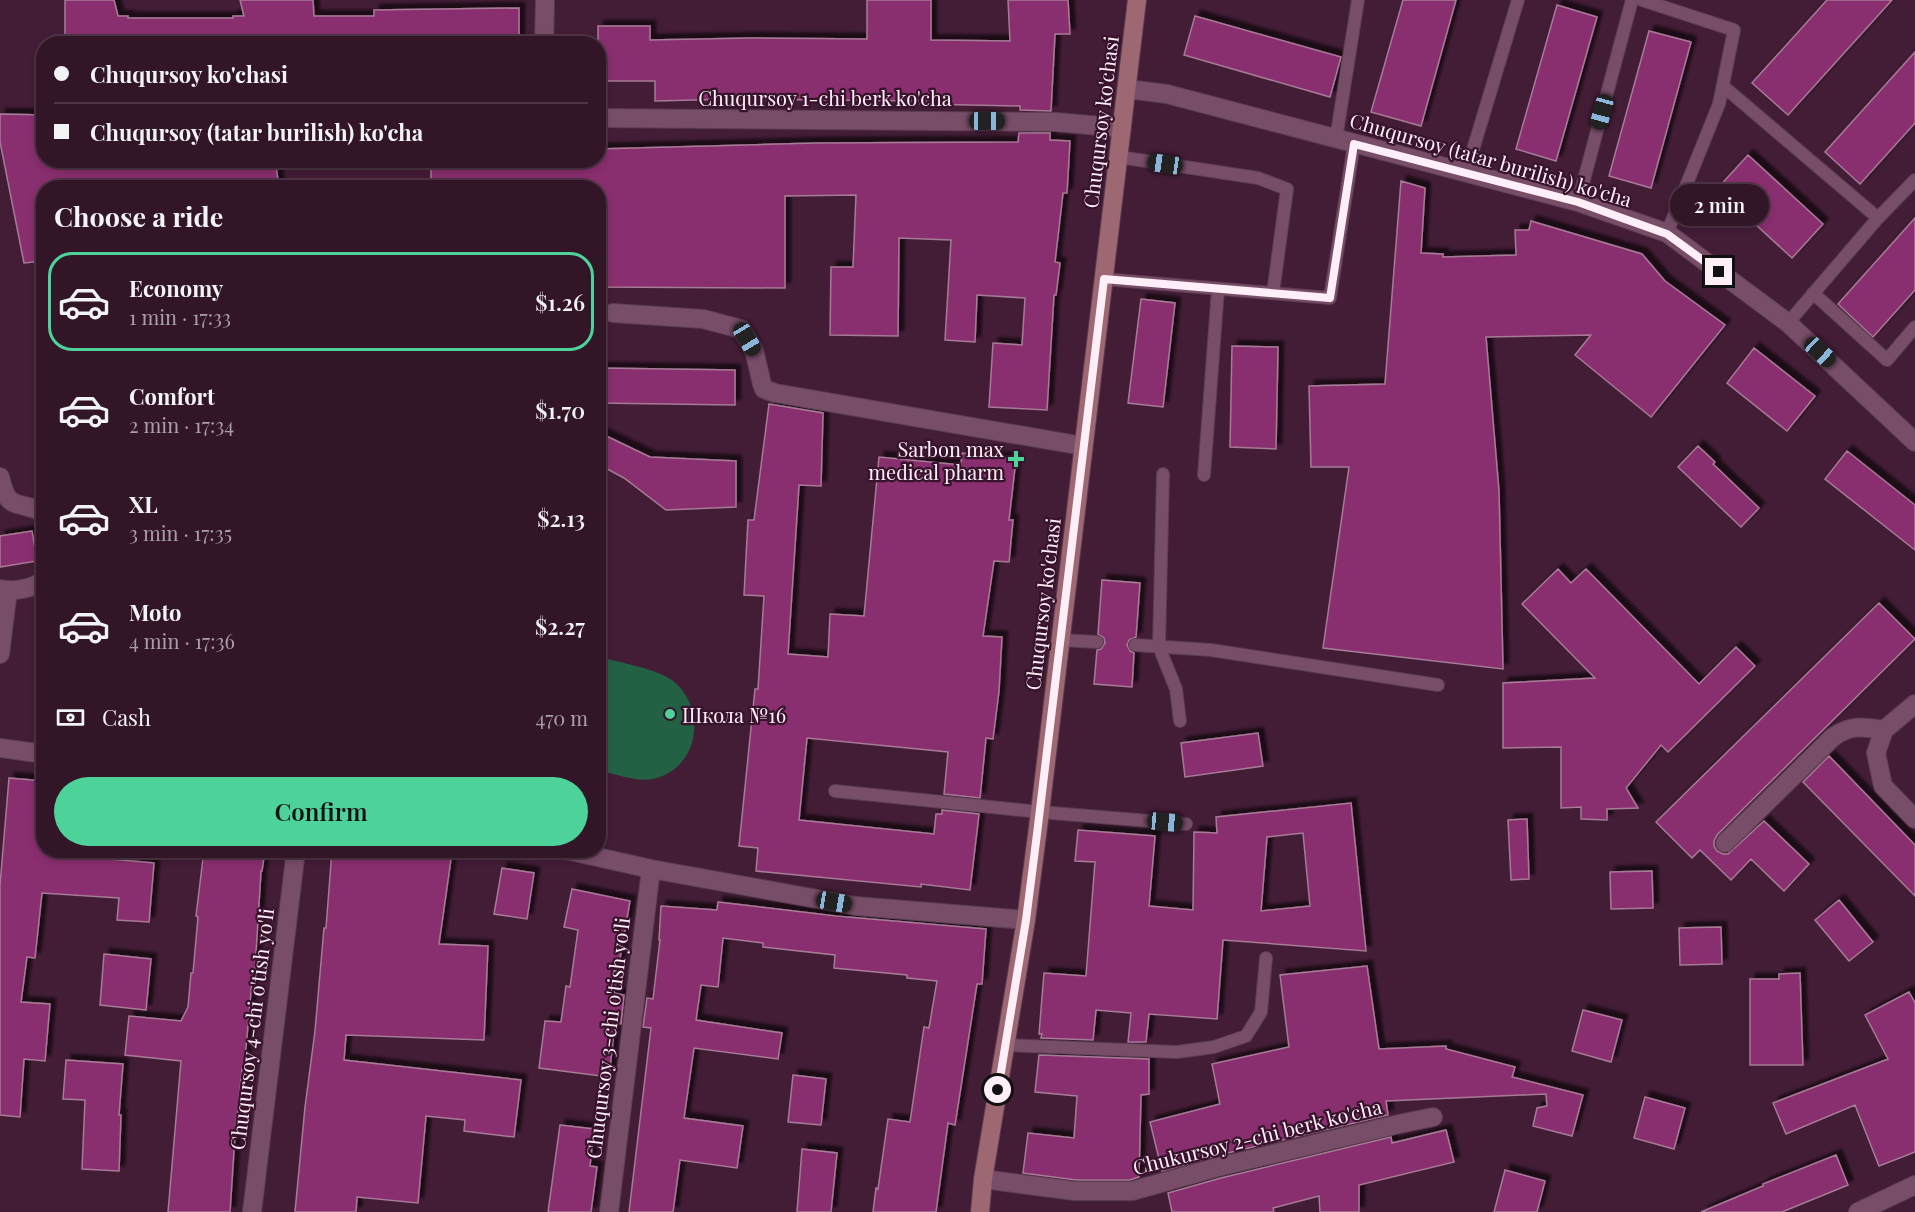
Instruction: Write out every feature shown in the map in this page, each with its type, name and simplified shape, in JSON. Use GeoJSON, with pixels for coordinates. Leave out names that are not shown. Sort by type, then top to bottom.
{"type":"FeatureCollection","features":[{"type":"Feature","properties":{"kind":"street"},"geometry":{"type":"LineString","coordinates":[[544,36],[545,0]]}},
{"type":"Feature","properties":{"kind":"street","name":"Chuqursoy ko'chasi"},"geometry":{"type":"LineString","coordinates":[[980,1212],[983,1179],[1026,920],[1040,812],[1137,0]]}},
{"type":"Feature","properties":{"kind":"street","name":"Chuqursoy (tatar burilish) ko'cha"},"geometry":{"type":"LineString","coordinates":[[1127,89],[1167,94],[1578,202],[1667,234],[1788,322],[1915,442]]}},
{"type":"Feature","properties":{"kind":"street","name":"Chuqursoy 1-chi berk ko'cha"},"geometry":{"type":"LineString","coordinates":[[606,118],[1056,122],[1122,128]]}},
{"type":"Feature","properties":{"kind":"street"},"geometry":{"type":"LineString","coordinates":[[613,313],[703,320],[741,329],[754,350],[764,389],[775,393],[1083,446]]}},
{"type":"Feature","properties":{"kind":"street"},"geometry":{"type":"LineString","coordinates":[[0,477],[4,495],[12,502],[36,509]]}},
{"type":"Feature","properties":{"kind":"street"},"geometry":{"type":"LineString","coordinates":[[0,654],[4,590],[36,585]]}},
{"type":"Feature","properties":{"kind":"street"},"geometry":{"type":"LineString","coordinates":[[1915,704],[1884,730],[1876,753],[1883,786],[1915,819]]}},
{"type":"Feature","properties":{"kind":"street"},"geometry":{"type":"LineString","coordinates":[[1725,843],[1841,731],[1856,726],[1884,730]]}},
{"type":"Feature","properties":{"kind":"street"},"geometry":{"type":"LineString","coordinates":[[0,748],[36,753]]}},
{"type":"Feature","properties":{"kind":"street","name":"Chuqursoy 4-chi o'tish yo'li"},"geometry":{"type":"LineString","coordinates":[[252,1212],[295,858]]}},
{"type":"Feature","properties":{"kind":"street"},"geometry":{"type":"LineString","coordinates":[[602,858],[856,906],[1026,920]]}},
{"type":"Feature","properties":{"kind":"street","name":"Chuqursoy 3-chi o'tish yo'li"},"geometry":{"type":"LineString","coordinates":[[609,1212],[651,869]]}},
{"type":"Feature","properties":{"kind":"street","name":"Chukursoy 2-chi berk ko'cha"},"geometry":{"type":"LineString","coordinates":[[983,1179],[1075,1191],[1132,1191],[1218,1167],[1433,1117]]}},
{"type":"Feature","properties":{"kind":"street"},"geometry":{"type":"LineString","coordinates":[[1858,1212],[1915,1185]]}},
{"type":"Feature","properties":{"kind":"lane"},"geometry":{"type":"LineString","coordinates":[[1336,139],[1358,0]]}},
{"type":"Feature","properties":{"kind":"lane"},"geometry":{"type":"LineString","coordinates":[[1466,173],[1518,0]]}},
{"type":"Feature","properties":{"kind":"lane"},"geometry":{"type":"LineString","coordinates":[[1578,202],[1632,0]]}},
{"type":"Feature","properties":{"kind":"lane"},"geometry":{"type":"LineString","coordinates":[[1642,0],[1734,30],[1719,104],[1667,234]]}},
{"type":"Feature","properties":{"kind":"lane"},"geometry":{"type":"LineString","coordinates":[[1722,86],[1878,218]]}},
{"type":"Feature","properties":{"kind":"lane"},"geometry":{"type":"LineString","coordinates":[[1104,279],[1330,298],[1354,144]]}},
{"type":"Feature","properties":{"kind":"lane"},"geometry":{"type":"LineString","coordinates":[[1119,157],[1258,178],[1287,189],[1273,293]]}},
{"type":"Feature","properties":{"kind":"lane"},"geometry":{"type":"LineString","coordinates":[[1788,322],[1878,218],[1915,180]]}},
{"type":"Feature","properties":{"kind":"lane"},"geometry":{"type":"LineString","coordinates":[[1204,475],[1218,288]]}},
{"type":"Feature","properties":{"kind":"lane"},"geometry":{"type":"LineString","coordinates":[[1814,293],[1887,360],[1915,327]]}},
{"type":"Feature","properties":{"kind":"lane"},"geometry":{"type":"LineString","coordinates":[[1163,474],[1159,647],[1176,689],[1180,722]]}},
{"type":"Feature","properties":{"kind":"lane"},"geometry":{"type":"LineString","coordinates":[[1060,640],[1097,642]]}},
{"type":"Feature","properties":{"kind":"lane"},"geometry":{"type":"LineString","coordinates":[[1135,645],[1211,650],[1438,685]]}},
{"type":"Feature","properties":{"kind":"lane"},"geometry":{"type":"LineString","coordinates":[[835,791],[1186,824]]}},
{"type":"Feature","properties":{"kind":"lane"},"geometry":{"type":"LineString","coordinates":[[1005,1045],[1177,1052],[1214,1047],[1246,1036],[1261,1012],[1266,958]]}},
{"type":"Feature","properties":{"kind":"green space"},"geometry":{"type":"Polygon","coordinates":[[[606,659],[658,673],[673,681],[684,693],[691,707],[694,722],[689,751],[669,773],[653,779],[625,777],[606,772],[606,659]]]}},
{"type":"Feature","properties":{"kind":"building"},"geometry":{"type":"Polygon","coordinates":[[[65,0],[114,0],[118,16],[128,16],[128,18],[233,18],[233,16],[244,16],[240,0],[313,0],[314,16],[374,16],[374,10],[519,8],[519,36],[65,36],[65,0]]]}},
{"type":"Feature","properties":{"kind":"building"},"geometry":{"type":"Polygon","coordinates":[[[867,0],[931,0],[931,40],[1010,41],[1008,0],[1068,0],[1070,34],[1055,34],[1051,111],[1020,110],[1020,106],[920,104],[920,101],[737,99],[655,101],[655,81],[606,81],[606,36],[598,36],[598,26],[650,26],[650,40],[867,39],[867,0]]]}},
{"type":"Feature","properties":{"kind":"building"},"geometry":{"type":"Polygon","coordinates":[[[1403,0],[1456,0],[1421,126],[1371,112],[1403,0]]]}},
{"type":"Feature","properties":{"kind":"building"},"geometry":{"type":"Polygon","coordinates":[[[1827,0],[1892,0],[1788,115],[1752,83],[1827,0]]]}},
{"type":"Feature","properties":{"kind":"building"},"geometry":{"type":"Polygon","coordinates":[[[1557,5],[1597,17],[1556,161],[1516,149],[1557,5]]]}},
{"type":"Feature","properties":{"kind":"building"},"geometry":{"type":"Polygon","coordinates":[[[1195,16],[1341,57],[1330,97],[1184,55],[1195,16]]]}},
{"type":"Feature","properties":{"kind":"building"},"geometry":{"type":"Polygon","coordinates":[[[1649,31],[1691,42],[1651,188],[1609,176],[1649,31]]]}},
{"type":"Feature","properties":{"kind":"building"},"geometry":{"type":"Polygon","coordinates":[[[1915,52],[1915,123],[1860,184],[1825,152],[1915,52]]]}},
{"type":"Feature","properties":{"kind":"building"},"geometry":{"type":"Polygon","coordinates":[[[0,114],[36,115],[36,168],[276,168],[278,180],[36,180],[36,262],[24,263],[0,142],[0,114]]]}},
{"type":"Feature","properties":{"kind":"building"},"geometry":{"type":"Polygon","coordinates":[[[1019,133],[1050,133],[1050,140],[1070,141],[1067,193],[1063,193],[1055,262],[1060,263],[1056,295],[1054,295],[1047,410],[989,407],[993,343],[1022,345],[1025,298],[977,295],[975,342],[945,340],[951,240],[899,238],[898,336],[830,335],[831,267],[853,267],[856,195],[785,196],[785,288],[606,287],[606,180],[431,180],[431,168],[606,168],[606,149],[818,143],[1018,142],[1019,133]]]}},
{"type":"Feature","properties":{"kind":"building"},"geometry":{"type":"Polygon","coordinates":[[[1748,155],[1823,224],[1792,258],[1717,189],[1748,155]]]}},
{"type":"Feature","properties":{"kind":"building"},"geometry":{"type":"Polygon","coordinates":[[[1401,181],[1425,188],[1421,253],[1443,254],[1443,257],[1516,255],[1515,230],[1529,230],[1531,221],[1642,254],[1665,281],[1725,325],[1651,417],[1575,355],[1591,335],[1486,337],[1499,491],[1503,669],[1323,648],[1349,467],[1311,467],[1309,386],[1385,384],[1401,181]]]}},
{"type":"Feature","properties":{"kind":"building"},"geometry":{"type":"Polygon","coordinates":[[[1915,218],[1915,290],[1873,337],[1838,304],[1915,218]]]}},
{"type":"Feature","properties":{"kind":"building"},"geometry":{"type":"Polygon","coordinates":[[[1141,299],[1175,303],[1163,407],[1128,403],[1141,299]]]}},
{"type":"Feature","properties":{"kind":"building"},"geometry":{"type":"Polygon","coordinates":[[[1232,346],[1278,347],[1276,449],[1230,447],[1232,346]]]}},
{"type":"Feature","properties":{"kind":"building"},"geometry":{"type":"Polygon","coordinates":[[[1754,348],[1815,396],[1787,431],[1727,383],[1754,348]]]}},
{"type":"Feature","properties":{"kind":"building"},"geometry":{"type":"Polygon","coordinates":[[[606,368],[735,370],[735,405],[606,403],[606,368]]]}},
{"type":"Feature","properties":{"kind":"building"},"geometry":{"type":"Polygon","coordinates":[[[769,404],[823,413],[821,486],[799,485],[788,654],[828,657],[830,614],[864,616],[879,457],[961,465],[962,453],[1016,459],[1009,520],[1013,520],[1009,562],[994,561],[983,636],[1002,637],[993,739],[986,738],[980,798],[944,794],[948,752],[807,738],[799,820],[934,834],[936,814],[942,814],[942,810],[979,814],[970,890],[756,871],[758,848],[739,846],[755,689],[758,689],[764,596],[744,595],[748,520],[754,520],[769,404]]]}},
{"type":"Feature","properties":{"kind":"building"},"geometry":{"type":"Polygon","coordinates":[[[606,436],[650,457],[736,461],[736,507],[666,510],[624,478],[606,468],[606,436]]]}},
{"type":"Feature","properties":{"kind":"building"},"geometry":{"type":"Polygon","coordinates":[[[1698,446],[1715,462],[1713,464],[1759,508],[1741,527],[1678,467],[1698,446]]]}},
{"type":"Feature","properties":{"kind":"building"},"geometry":{"type":"Polygon","coordinates":[[[1847,451],[1915,505],[1915,550],[1825,479],[1847,451]]]}},
{"type":"Feature","properties":{"kind":"building"},"geometry":{"type":"Polygon","coordinates":[[[32,531],[36,561],[0,567],[0,536],[32,531]]]}},
{"type":"Feature","properties":{"kind":"building"},"geometry":{"type":"Polygon","coordinates":[[[1558,569],[1571,583],[1586,569],[1699,684],[1736,647],[1755,666],[1668,752],[1661,745],[1626,788],[1638,808],[1607,809],[1607,820],[1581,819],[1581,807],[1561,808],[1561,747],[1503,748],[1503,683],[1595,678],[1522,604],[1558,569]]]}},
{"type":"Feature","properties":{"kind":"building"},"geometry":{"type":"Polygon","coordinates":[[[1102,580],[1140,583],[1136,637],[1129,640],[1127,645],[1134,653],[1132,687],[1094,684],[1097,650],[1101,649],[1105,643],[1104,638],[1098,634],[1102,580]]]}},
{"type":"Feature","properties":{"kind":"building"},"geometry":{"type":"Polygon","coordinates":[[[1879,603],[1915,639],[1717,835],[1714,841],[1717,851],[1728,854],[1764,821],[1809,864],[1784,891],[1751,859],[1731,880],[1700,850],[1692,858],[1656,822],[1879,603]]]}},
{"type":"Feature","properties":{"kind":"building"},"geometry":{"type":"Polygon","coordinates":[[[1258,733],[1263,766],[1185,777],[1181,743],[1258,733]]]}},
{"type":"Feature","properties":{"kind":"building"},"geometry":{"type":"Polygon","coordinates":[[[1829,756],[1915,845],[1915,896],[1803,782],[1829,756]]]}},
{"type":"Feature","properties":{"kind":"building"},"geometry":{"type":"Polygon","coordinates":[[[9,778],[36,780],[36,858],[110,858],[154,863],[149,922],[117,920],[119,898],[42,893],[35,958],[27,957],[21,1002],[50,1004],[45,1061],[24,1059],[20,1117],[0,1115],[0,885],[9,778]]]}},
{"type":"Feature","properties":{"kind":"building"},"geometry":{"type":"Polygon","coordinates":[[[1351,803],[1366,951],[1223,940],[1217,1019],[1149,1014],[1146,1042],[1128,1042],[1131,1013],[1096,1010],[1093,1040],[1041,1038],[1042,1034],[1039,1034],[1044,973],[1086,976],[1095,862],[1075,861],[1078,830],[1155,836],[1149,906],[1193,910],[1194,832],[1217,833],[1216,817],[1351,803]],[[1303,833],[1267,837],[1261,911],[1310,906],[1303,833]]]}},
{"type":"Feature","properties":{"kind":"building"},"geometry":{"type":"Polygon","coordinates":[[[1527,819],[1529,879],[1511,880],[1508,820],[1527,819]]]}},
{"type":"Feature","properties":{"kind":"building"},"geometry":{"type":"Polygon","coordinates":[[[203,858],[264,858],[261,871],[255,969],[253,969],[244,1070],[242,1069],[236,1120],[230,1212],[168,1212],[181,1061],[125,1055],[129,1016],[181,1021],[188,1007],[191,973],[193,973],[198,917],[196,916],[203,858]]]}},
{"type":"Feature","properties":{"kind":"building"},"geometry":{"type":"Polygon","coordinates":[[[331,858],[445,858],[451,859],[439,944],[488,946],[484,1040],[346,1035],[344,1060],[521,1080],[514,1137],[464,1131],[465,1120],[426,1116],[418,1203],[357,1197],[356,1212],[295,1212],[324,928],[326,928],[331,858]]]}},
{"type":"Feature","properties":{"kind":"building"},"geometry":{"type":"Polygon","coordinates":[[[502,868],[534,873],[527,919],[494,914],[502,868]]]}},
{"type":"Feature","properties":{"kind":"building"},"geometry":{"type":"Polygon","coordinates":[[[1652,871],[1653,908],[1611,909],[1610,872],[1652,871]]]}},
{"type":"Feature","properties":{"kind":"building"},"geometry":{"type":"Polygon","coordinates":[[[572,889],[630,901],[614,993],[624,995],[621,1024],[615,1023],[609,1077],[539,1068],[545,1021],[561,1022],[566,986],[570,987],[578,930],[564,927],[572,889]]]}},
{"type":"Feature","properties":{"kind":"building"},"geometry":{"type":"Polygon","coordinates":[[[1839,900],[1873,942],[1849,961],[1815,920],[1839,900]]]}},
{"type":"Feature","properties":{"kind":"building"},"geometry":{"type":"Polygon","coordinates":[[[718,902],[836,916],[986,929],[982,984],[977,984],[955,1125],[948,1123],[936,1212],[873,1212],[888,1119],[910,1122],[924,1027],[929,1028],[937,981],[907,978],[907,975],[834,968],[835,955],[763,947],[763,943],[723,938],[718,987],[701,985],[696,1020],[782,1033],[778,1059],[694,1048],[684,1118],[743,1126],[737,1168],[680,1160],[673,1212],[629,1212],[651,1028],[643,1027],[647,998],[653,999],[660,940],[661,906],[717,910],[718,902]]]}},
{"type":"Feature","properties":{"kind":"building"},"geometry":{"type":"Polygon","coordinates":[[[1721,927],[1722,964],[1680,965],[1679,928],[1721,927]]]}},
{"type":"Feature","properties":{"kind":"building"},"geometry":{"type":"Polygon","coordinates":[[[104,954],[151,959],[146,1010],[100,1005],[104,954]]]}},
{"type":"Feature","properties":{"kind":"building"},"geometry":{"type":"Polygon","coordinates":[[[1367,966],[1379,1049],[1446,1046],[1446,1049],[1515,1067],[1512,1077],[1583,1095],[1572,1136],[1533,1126],[1537,1108],[1547,1106],[1546,1094],[1386,1101],[1388,1115],[1215,1156],[1162,1171],[1150,1122],[1220,1104],[1212,1064],[1289,1047],[1280,975],[1367,966]]]}},
{"type":"Feature","properties":{"kind":"building"},"geometry":{"type":"Polygon","coordinates":[[[1800,973],[1803,1065],[1750,1065],[1750,979],[1779,979],[1779,974],[1800,973]]]}},
{"type":"Feature","properties":{"kind":"building"},"geometry":{"type":"Polygon","coordinates":[[[1909,992],[1915,1003],[1915,1152],[1879,1166],[1855,1105],[1786,1134],[1773,1103],[1888,1059],[1865,1015],[1909,992]]]}},
{"type":"Feature","properties":{"kind":"building"},"geometry":{"type":"Polygon","coordinates":[[[1583,1010],[1622,1020],[1611,1062],[1572,1051],[1583,1010]]]}},
{"type":"Feature","properties":{"kind":"building"},"geometry":{"type":"Polygon","coordinates":[[[1039,1055],[1149,1059],[1149,1094],[1141,1095],[1139,1177],[1130,1180],[1076,1180],[1023,1173],[1028,1133],[1074,1138],[1077,1096],[1035,1092],[1039,1055]]]}},
{"type":"Feature","properties":{"kind":"building"},"geometry":{"type":"Polygon","coordinates":[[[66,1060],[123,1064],[119,1115],[121,1115],[119,1171],[82,1169],[85,1100],[63,1099],[66,1060]]]}},
{"type":"Feature","properties":{"kind":"building"},"geometry":{"type":"Polygon","coordinates":[[[793,1075],[826,1079],[821,1125],[788,1122],[793,1075]]]}},
{"type":"Feature","properties":{"kind":"building"},"geometry":{"type":"Polygon","coordinates":[[[1645,1097],[1685,1108],[1674,1149],[1634,1138],[1645,1097]]]}},
{"type":"Feature","properties":{"kind":"building"},"geometry":{"type":"Polygon","coordinates":[[[560,1125],[594,1129],[590,1166],[597,1167],[591,1212],[548,1212],[560,1125]]]}},
{"type":"Feature","properties":{"kind":"building"},"geometry":{"type":"Polygon","coordinates":[[[1446,1130],[1454,1162],[1359,1185],[1359,1212],[1320,1212],[1319,1196],[1273,1208],[1274,1212],[1172,1212],[1168,1193],[1391,1137],[1392,1143],[1446,1130]]]}},
{"type":"Feature","properties":{"kind":"building"},"geometry":{"type":"Polygon","coordinates":[[[802,1149],[837,1153],[831,1212],[797,1212],[802,1149]]]}},
{"type":"Feature","properties":{"kind":"building"},"geometry":{"type":"Polygon","coordinates":[[[1836,1155],[1848,1185],[1782,1212],[1701,1212],[1763,1186],[1763,1184],[1836,1155]]]}},
{"type":"Feature","properties":{"kind":"building"},"geometry":{"type":"Polygon","coordinates":[[[1505,1170],[1545,1181],[1537,1212],[1494,1212],[1505,1170]]]}},
{"type":"Feature","properties":{"kind":"place","name":"Sarbon max medical pharm"},"geometry":{"type":"Point","coordinates":[1016,459]}},
{"type":"Feature","properties":{"kind":"place","name":"Школа №16"},"geometry":{"type":"Point","coordinates":[670,714]}},
{"type":"Feature","properties":{"kind":"route"},"geometry":{"type":"LineString","coordinates":[[998,1090],[1026,920],[1104,279],[1330,298],[1354,144],[1578,202],[1667,234],[1719,272]]}}]}
